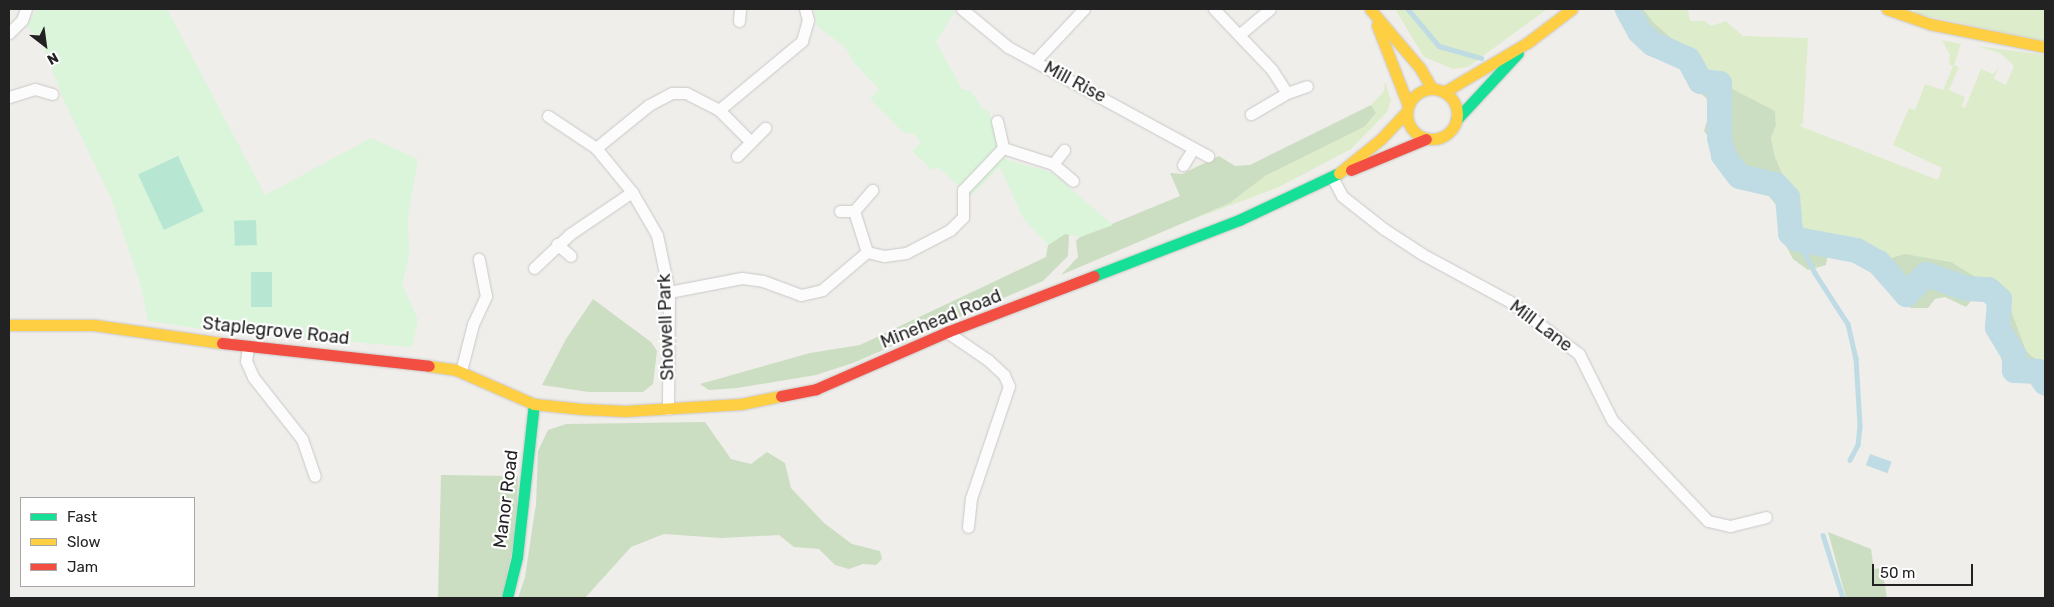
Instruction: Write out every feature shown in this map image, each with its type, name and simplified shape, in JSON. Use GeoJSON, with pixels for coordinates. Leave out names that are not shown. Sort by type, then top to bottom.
{"type":"FeatureCollection","features":[{"type":"Feature","properties":{"kind":"main road"},"geometry":{"type":"LineString","coordinates":[[1407,108],[1418,93],[1438,90],[1527,43],[1572,9]]}},
{"type":"Feature","properties":{"kind":"main road"},"geometry":{"type":"LineString","coordinates":[[1887,9],[1930,24],[2045,47]]}},
{"type":"Feature","properties":{"kind":"main road"},"geometry":{"type":"LineString","coordinates":[[1371,11],[1407,108],[1411,129],[1426,139],[1445,136],[1456,120],[1527,43]]}},
{"type":"Feature","properties":{"kind":"main road"},"geometry":{"type":"LineString","coordinates":[[1371,11],[1438,90],[1455,104],[1456,120]]}},
{"type":"Feature","properties":{"kind":"main road","name":"Minehead Road"},"geometry":{"type":"LineString","coordinates":[[1337,175],[1381,139],[1407,108]]}},
{"type":"Feature","properties":{"kind":"main road","name":"Minehead Road"},"geometry":{"type":"LineString","coordinates":[[534,404],[582,409],[668,409],[741,404],[816,389],[947,332],[1230,224],[1337,175],[1373,163],[1426,139]]}},
{"type":"Feature","properties":{"kind":"main road","name":"Staplegrove Road"},"geometry":{"type":"LineString","coordinates":[[9,325],[94,325],[248,347],[400,361],[461,371],[534,404]]}},
{"type":"Feature","properties":{"kind":"main road","name":"Manor Road"},"geometry":{"type":"LineString","coordinates":[[507,598],[517,557],[534,404]]}},
{"type":"Feature","properties":{"kind":"street"},"geometry":{"type":"LineString","coordinates":[[9,33],[22,20],[26,9]]}},
{"type":"Feature","properties":{"kind":"street"},"geometry":{"type":"LineString","coordinates":[[739,21],[740,9]]}},
{"type":"Feature","properties":{"kind":"street"},"geometry":{"type":"LineString","coordinates":[[719,110],[759,75],[779,64],[802,41],[808,20],[805,9]]}},
{"type":"Feature","properties":{"kind":"street","name":"Mill Rise"},"geometry":{"type":"LineString","coordinates":[[962,9],[1008,47],[1153,123],[1193,149],[1208,156]]}},
{"type":"Feature","properties":{"kind":"street"},"geometry":{"type":"LineString","coordinates":[[1035,61],[1084,9]]}},
{"type":"Feature","properties":{"kind":"street"},"geometry":{"type":"LineString","coordinates":[[1214,9],[1240,34],[1272,70],[1287,93]]}},
{"type":"Feature","properties":{"kind":"street"},"geometry":{"type":"LineString","coordinates":[[1240,34],[1270,9]]}},
{"type":"Feature","properties":{"kind":"street"},"geometry":{"type":"LineString","coordinates":[[1251,114],[1287,93],[1306,86]]}},
{"type":"Feature","properties":{"kind":"street"},"geometry":{"type":"LineString","coordinates":[[9,98],[35,89],[52,94]]}},
{"type":"Feature","properties":{"kind":"street"},"geometry":{"type":"LineString","coordinates":[[596,148],[649,105],[672,93],[686,93],[719,110],[751,142]]}},
{"type":"Feature","properties":{"kind":"street","name":"Showell Park"},"geometry":{"type":"LineString","coordinates":[[548,116],[596,148],[632,192],[657,235],[669,292],[668,409]]}},
{"type":"Feature","properties":{"kind":"street"},"geometry":{"type":"LineString","coordinates":[[997,121],[1003,148]]}},
{"type":"Feature","properties":{"kind":"street"},"geometry":{"type":"LineString","coordinates":[[737,156],[765,128]]}},
{"type":"Feature","properties":{"kind":"street"},"geometry":{"type":"LineString","coordinates":[[1003,148],[1053,164],[1073,181]]}},
{"type":"Feature","properties":{"kind":"street"},"geometry":{"type":"LineString","coordinates":[[866,252],[884,256],[906,253],[950,230],[963,217],[963,190],[1003,148]]}},
{"type":"Feature","properties":{"kind":"street"},"geometry":{"type":"LineString","coordinates":[[1183,166],[1193,149]]}},
{"type":"Feature","properties":{"kind":"street"},"geometry":{"type":"LineString","coordinates":[[1053,164],[1064,150]]}},
{"type":"Feature","properties":{"kind":"street","name":"Mill Lane"},"geometry":{"type":"LineString","coordinates":[[1337,175],[1342,196],[1384,229],[1422,254],[1509,301],[1579,354],[1612,420],[1708,521],[1730,526],[1766,517]]}},
{"type":"Feature","properties":{"kind":"street"},"geometry":{"type":"LineString","coordinates":[[840,211],[854,211],[872,190]]}},
{"type":"Feature","properties":{"kind":"street"},"geometry":{"type":"LineString","coordinates":[[534,268],[557,244],[632,192]]}},
{"type":"Feature","properties":{"kind":"street"},"geometry":{"type":"LineString","coordinates":[[854,211],[866,252]]}},
{"type":"Feature","properties":{"kind":"street"},"geometry":{"type":"LineString","coordinates":[[557,244],[571,256]]}},
{"type":"Feature","properties":{"kind":"street"},"geometry":{"type":"LineString","coordinates":[[669,292],[742,278],[763,281],[801,295],[812,294],[822,290],[866,252]]}},
{"type":"Feature","properties":{"kind":"street"},"geometry":{"type":"LineString","coordinates":[[461,371],[473,324],[486,296],[479,259]]}},
{"type":"Feature","properties":{"kind":"street"},"geometry":{"type":"LineString","coordinates":[[947,332],[988,360],[1004,375],[1009,386],[971,498],[968,527]]}},
{"type":"Feature","properties":{"kind":"street"},"geometry":{"type":"LineString","coordinates":[[248,347],[246,361],[253,377],[302,439],[315,476]]}},
{"type":"Feature","properties":{"kind":"green space"},"geometry":{"type":"Polygon","coordinates":[[[36,9],[167,9],[265,195],[371,138],[418,159],[408,216],[409,256],[402,284],[418,320],[412,347],[202,329],[148,321],[140,283],[111,198],[64,101],[41,40],[27,27],[36,9]]]}},
{"type":"Feature","properties":{"kind":"green space"},"geometry":{"type":"Polygon","coordinates":[[[814,9],[956,9],[936,42],[962,89],[971,91],[983,110],[988,109],[996,132],[996,150],[1007,160],[1051,172],[1113,225],[1080,237],[1065,234],[1048,245],[1023,218],[1000,167],[970,196],[938,167],[932,170],[912,151],[921,142],[914,134],[903,132],[870,99],[879,89],[855,64],[845,47],[817,26],[814,9]]]}},
{"type":"Feature","properties":{"kind":"green space"},"geometry":{"type":"Polygon","coordinates":[[[1395,9],[1547,9],[1468,67],[1453,69],[1424,57],[1395,9]]]}},
{"type":"Feature","properties":{"kind":"green space"},"geometry":{"type":"Polygon","coordinates":[[[1613,9],[1643,9],[1654,23],[1725,85],[1775,111],[1776,125],[1771,138],[1775,157],[1784,178],[1791,184],[1796,225],[1803,230],[1858,238],[1891,258],[1905,254],[1951,262],[1974,276],[1999,284],[2009,291],[2011,310],[2026,351],[2045,367],[2045,389],[2027,377],[2019,380],[2004,369],[1993,328],[1994,307],[1987,299],[1971,301],[1966,307],[1945,297],[1935,299],[1928,308],[1911,308],[1897,298],[1868,266],[1828,253],[1826,265],[1808,270],[1793,259],[1783,240],[1781,216],[1776,205],[1764,190],[1739,179],[1704,131],[1712,104],[1684,77],[1678,61],[1649,46],[1613,9]]]}},
{"type":"Feature","properties":{"kind":"green space"},"geometry":{"type":"Polygon","coordinates":[[[1643,9],[1688,9],[1690,21],[1705,21],[1711,26],[1726,21],[1743,36],[1808,38],[1803,123],[1800,126],[1938,180],[1942,168],[1893,145],[1909,108],[1915,110],[1925,84],[1943,90],[1953,66],[1949,65],[1950,55],[1942,40],[1961,44],[1954,65],[1959,67],[1949,90],[1965,97],[1962,107],[1965,108],[1981,69],[1993,74],[1999,67],[1994,79],[2006,85],[2014,66],[2000,53],[1976,46],[2045,55],[2045,367],[2026,351],[2011,310],[2009,291],[1999,284],[1974,276],[1951,262],[1905,254],[1892,258],[1858,238],[1803,230],[1796,225],[1791,184],[1784,178],[1775,157],[1771,138],[1776,125],[1775,111],[1725,85],[1654,23],[1643,9]]]}},
{"type":"Feature","properties":{"kind":"green space"},"geometry":{"type":"Polygon","coordinates":[[[1916,9],[2045,9],[2045,41],[1914,13],[1916,9]]]}},
{"type":"Feature","properties":{"kind":"green space"},"geometry":{"type":"Polygon","coordinates":[[[1385,81],[1391,101],[1387,112],[1351,149],[1277,188],[1162,231],[1230,203],[1265,176],[1364,127],[1376,113],[1371,105],[1384,91],[1385,81]]]}},
{"type":"Feature","properties":{"kind":"green space"},"geometry":{"type":"Polygon","coordinates":[[[1371,105],[1376,113],[1364,127],[1265,176],[1230,203],[1061,275],[1078,257],[1076,241],[1080,237],[1180,196],[1170,173],[1182,174],[1219,156],[1235,166],[1250,165],[1371,105]]]}},
{"type":"Feature","properties":{"kind":"green space"},"geometry":{"type":"Polygon","coordinates":[[[178,156],[204,211],[164,230],[138,175],[178,156]]]}},
{"type":"Feature","properties":{"kind":"green space"},"geometry":{"type":"Polygon","coordinates":[[[256,220],[257,245],[235,246],[234,221],[256,220]]]}},
{"type":"Feature","properties":{"kind":"green space"},"geometry":{"type":"Polygon","coordinates":[[[1065,234],[1069,234],[1068,256],[1043,281],[853,363],[816,375],[737,388],[709,390],[700,384],[810,353],[860,345],[1046,257],[1048,245],[1065,234]]]}},
{"type":"Feature","properties":{"kind":"green space"},"geometry":{"type":"Polygon","coordinates":[[[251,272],[272,272],[272,307],[251,307],[251,272]]]}},
{"type":"Feature","properties":{"kind":"green space"},"geometry":{"type":"Polygon","coordinates":[[[593,299],[651,342],[657,351],[653,384],[643,392],[589,392],[542,385],[566,339],[593,299]]]}},
{"type":"Feature","properties":{"kind":"green space"},"geometry":{"type":"Polygon","coordinates":[[[705,422],[731,459],[751,464],[767,452],[785,463],[791,488],[824,523],[852,544],[880,551],[882,559],[876,565],[863,564],[849,569],[835,565],[819,549],[794,547],[779,535],[721,538],[664,534],[631,547],[585,598],[518,598],[525,577],[536,504],[538,451],[548,430],[566,424],[705,422]]]}},
{"type":"Feature","properties":{"kind":"green space"},"geometry":{"type":"Polygon","coordinates":[[[441,475],[518,476],[516,532],[502,598],[438,598],[441,475]]]}},
{"type":"Feature","properties":{"kind":"green space"},"geometry":{"type":"Polygon","coordinates":[[[1828,532],[1871,549],[1874,569],[1882,568],[1887,598],[1846,598],[1828,532]]]}},
{"type":"Feature","properties":{"kind":"water"},"geometry":{"type":"Polygon","coordinates":[[[1870,454],[1892,462],[1888,473],[1866,465],[1870,454]]]}},
{"type":"Feature","properties":{"kind":"waterway"},"geometry":{"type":"LineString","coordinates":[[1408,9],[1439,46],[1481,58]]}},
{"type":"Feature","properties":{"kind":"waterway"},"geometry":{"type":"LineString","coordinates":[[1627,9],[1639,31],[1652,43],[1688,59],[1700,81],[1719,83],[1719,137],[1723,155],[1739,176],[1775,184],[1787,197],[1790,233],[1797,239],[1856,250],[1878,262],[1906,294],[1926,274],[1966,288],[1988,289],[1999,299],[1997,327],[2014,355],[2014,370],[2037,371],[2045,383]]}},
{"type":"Feature","properties":{"kind":"waterway"},"geometry":{"type":"LineString","coordinates":[[1797,239],[1815,273],[1848,324],[1856,358],[1860,426],[1858,445],[1850,460]]}},
{"type":"Feature","properties":{"kind":"waterway"},"geometry":{"type":"LineString","coordinates":[[1823,535],[1843,598]]}},
{"type":"Feature","properties":{"kind":"traffic: fast"},"geometry":{"type":"LineString","coordinates":[[1456,120],[1518,53]]}},
{"type":"Feature","properties":{"kind":"traffic: fast"},"geometry":{"type":"LineString","coordinates":[[1094,276],[1239,220],[1339,173]]}},
{"type":"Feature","properties":{"kind":"traffic: fast"},"geometry":{"type":"LineString","coordinates":[[507,598],[517,557],[534,404]]}},
{"type":"Feature","properties":{"kind":"traffic: slow"},"geometry":{"type":"LineString","coordinates":[[1370,9],[1420,68],[1432,89]]}},
{"type":"Feature","properties":{"kind":"traffic: slow"},"geometry":{"type":"LineString","coordinates":[[1444,92],[1527,43],[1572,9]]}},
{"type":"Feature","properties":{"kind":"traffic: slow"},"geometry":{"type":"LineString","coordinates":[[1887,9],[1930,24],[2045,47]]}},
{"type":"Feature","properties":{"kind":"traffic: slow"},"geometry":{"type":"LineString","coordinates":[[1377,25],[1408,105]]}},
{"type":"Feature","properties":{"kind":"traffic: slow"},"geometry":{"type":"LineString","coordinates":[[1427,89],[1437,89],[1450,96],[1457,109],[1457,114],[1457,119],[1450,132],[1437,139],[1427,139],[1418,135],[1411,128],[1407,119],[1407,109],[1411,100],[1418,93],[1427,89]]}},
{"type":"Feature","properties":{"kind":"traffic: slow"},"geometry":{"type":"LineString","coordinates":[[1339,173],[1381,139],[1407,111]]}},
{"type":"Feature","properties":{"kind":"traffic: slow"},"geometry":{"type":"LineString","coordinates":[[9,325],[94,325],[222,343]]}},
{"type":"Feature","properties":{"kind":"traffic: slow"},"geometry":{"type":"LineString","coordinates":[[429,366],[456,370],[534,404],[582,409],[625,411],[741,404],[781,396]]}},
{"type":"Feature","properties":{"kind":"traffic: jam"},"geometry":{"type":"LineString","coordinates":[[1351,170],[1426,139]]}},
{"type":"Feature","properties":{"kind":"traffic: jam"},"geometry":{"type":"LineString","coordinates":[[781,396],[816,389],[947,332],[1094,276]]}},
{"type":"Feature","properties":{"kind":"traffic: jam"},"geometry":{"type":"LineString","coordinates":[[222,343],[429,366]]}}]}
